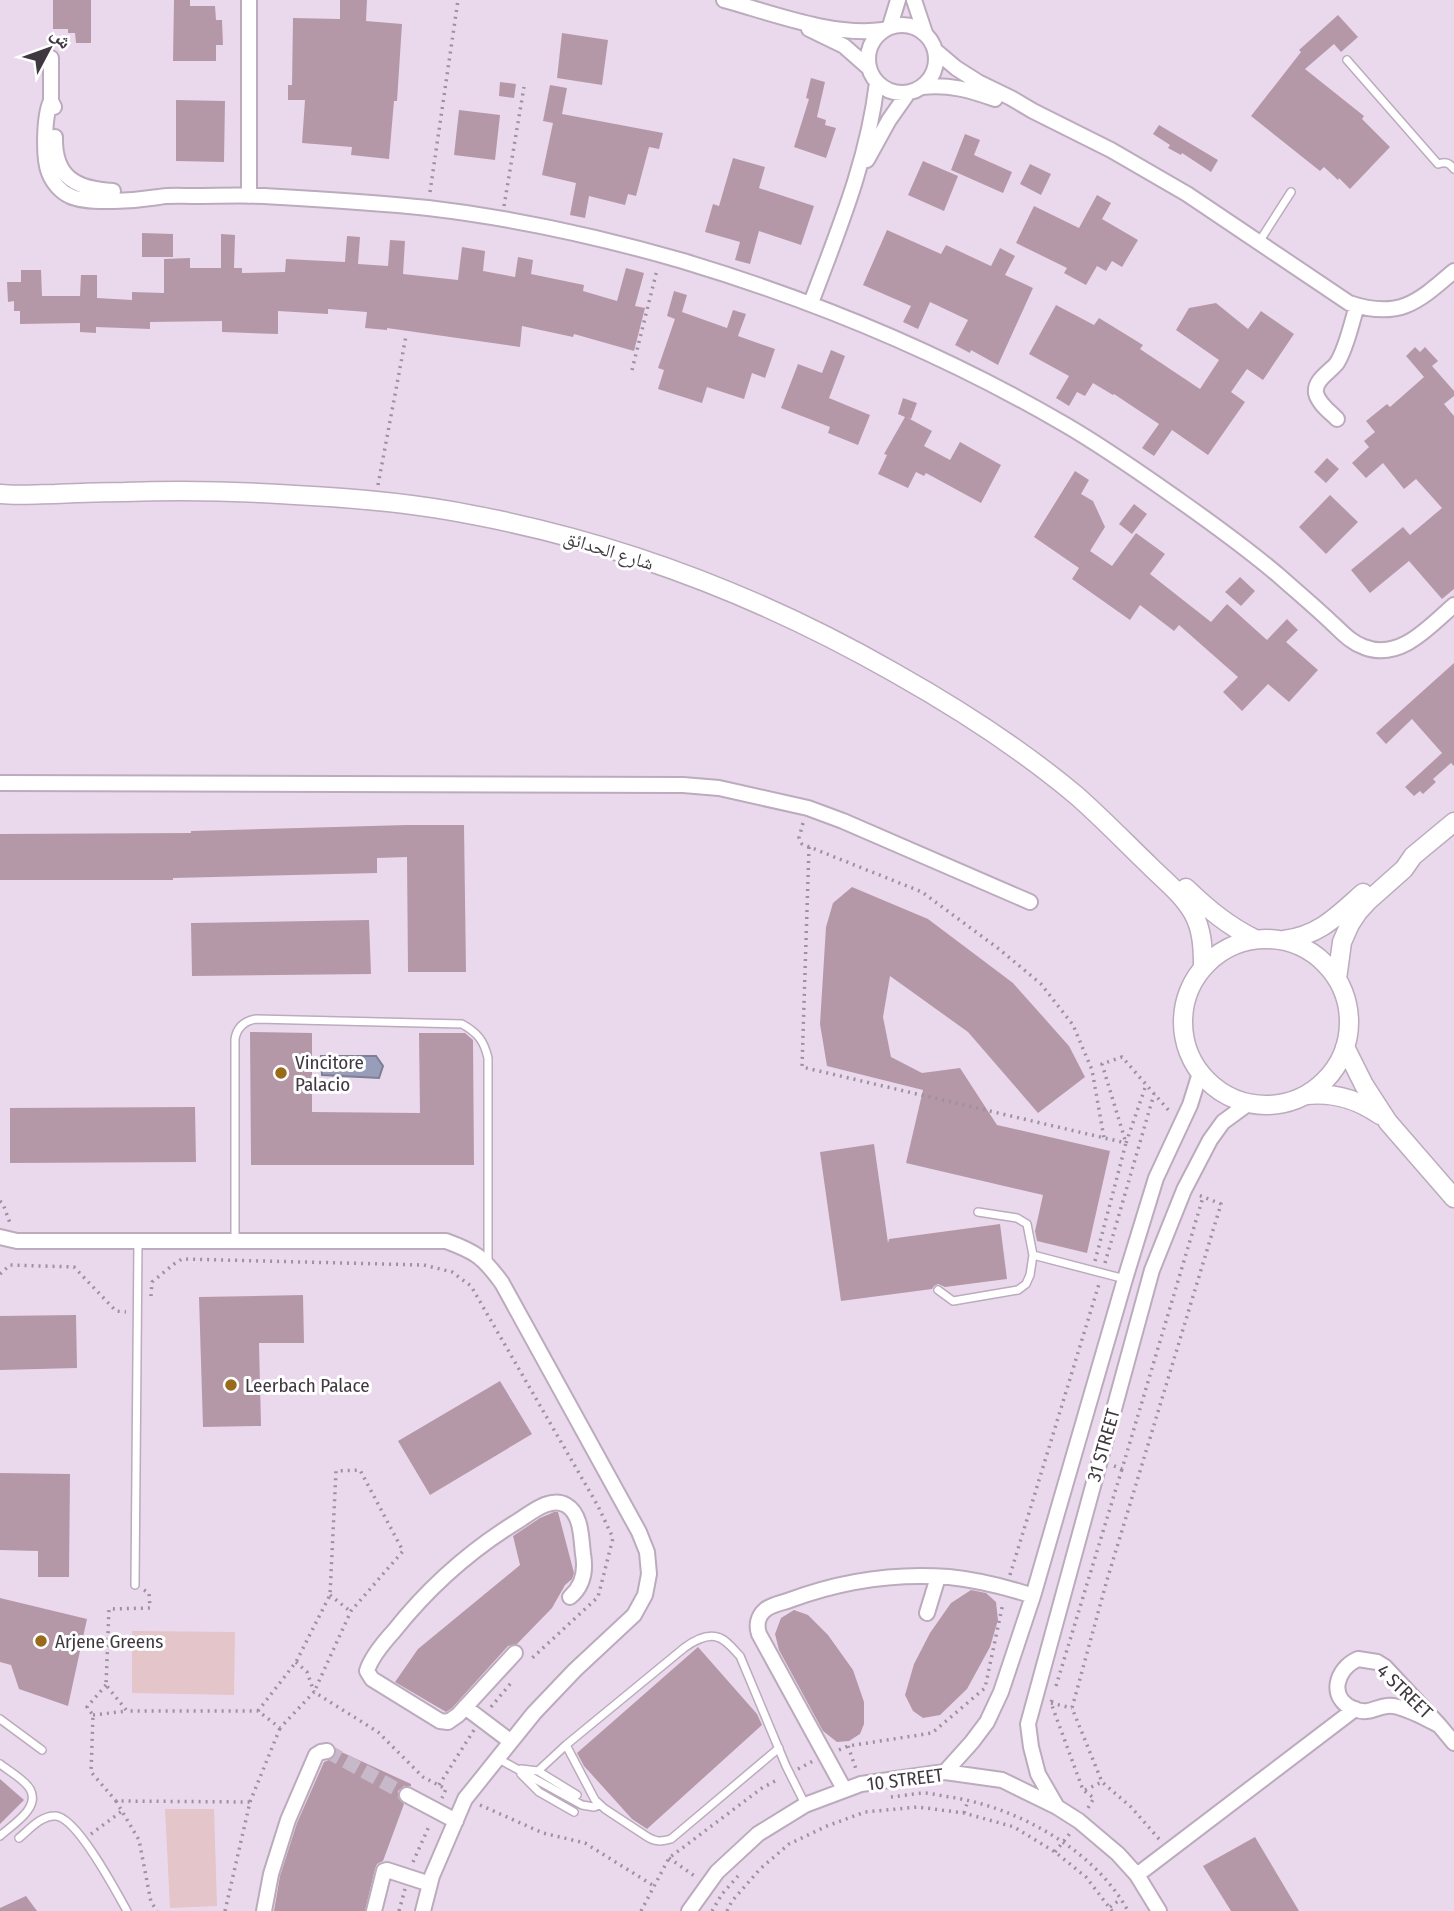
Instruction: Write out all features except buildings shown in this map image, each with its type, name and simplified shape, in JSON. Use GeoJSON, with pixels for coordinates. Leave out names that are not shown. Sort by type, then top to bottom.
{"type":"FeatureCollection","features":[{"type":"Feature","properties":{"kind":"street"},"geometry":{"type":"LineString","coordinates":[[249,0],[249,196]]}},
{"type":"Feature","properties":{"kind":"street"},"geometry":{"type":"LineString","coordinates":[[724,0],[849,32],[905,24],[919,28],[934,45],[936,68],[922,87],[908,93],[891,91],[877,82],[869,68],[853,52],[783,16]]}},
{"type":"Feature","properties":{"kind":"street"},"geometry":{"type":"LineString","coordinates":[[869,68],[872,43],[887,28],[898,0]]}},
{"type":"Feature","properties":{"kind":"street"},"geometry":{"type":"LineString","coordinates":[[914,0],[925,33]]}},
{"type":"Feature","properties":{"kind":"street"},"geometry":{"type":"LineString","coordinates":[[936,51],[967,75],[1149,172],[1333,294],[1357,306],[1386,310],[1405,306],[1423,298],[1454,271]]}},
{"type":"Feature","properties":{"kind":"street"},"geometry":{"type":"LineString","coordinates":[[51,58],[51,101],[46,115],[47,165],[49,174],[68,195],[86,200],[249,196],[341,200],[428,208],[502,219],[597,239],[744,279],[811,303],[941,359],[1066,425],[1206,519],[1273,570],[1349,639],[1366,648],[1384,651],[1403,647],[1454,605]]}},
{"type":"Feature","properties":{"kind":"street"},"geometry":{"type":"LineString","coordinates":[[811,303],[857,180],[871,123],[877,82]]}},
{"type":"Feature","properties":{"kind":"street"},"geometry":{"type":"LineString","coordinates":[[922,87],[962,88],[1032,111]]}},
{"type":"Feature","properties":{"kind":"street"},"geometry":{"type":"LineString","coordinates":[[857,180],[889,120],[908,93]]}},
{"type":"Feature","properties":{"kind":"street"},"geometry":{"type":"LineString","coordinates":[[1337,419],[1319,401],[1316,387],[1341,355],[1357,306]]}},
{"type":"Feature","properties":{"kind":"street","name":"شارع الحدائق"},"geometry":{"type":"LineString","coordinates":[[36,495],[133,491],[294,494],[375,501],[471,514],[589,542],[667,567],[732,592],[861,653],[985,726],[1051,775],[1111,827]]}},
{"type":"Feature","properties":{"kind":"street"},"geometry":{"type":"LineString","coordinates":[[0,494],[36,495]]}},
{"type":"Feature","properties":{"kind":"street"},"geometry":{"type":"LineString","coordinates":[[0,508],[36,495]]}},
{"type":"Feature","properties":{"kind":"street"},"geometry":{"type":"LineString","coordinates":[[0,783],[683,785],[719,788],[808,808],[1030,902]]}},
{"type":"Feature","properties":{"kind":"street"},"geometry":{"type":"LineString","coordinates":[[1337,979],[1342,942],[1350,924],[1365,904],[1404,869],[1413,856],[1454,822]]}},
{"type":"Feature","properties":{"kind":"street"},"geometry":{"type":"LineString","coordinates":[[1111,827],[1134,838],[1204,907],[1255,939]]}},
{"type":"Feature","properties":{"kind":"street"},"geometry":{"type":"LineString","coordinates":[[1111,827],[1181,896],[1191,910],[1202,938],[1203,966]]}},
{"type":"Feature","properties":{"kind":"street"},"geometry":{"type":"LineString","coordinates":[[1282,940],[1324,927],[1402,860],[1413,856]]}},
{"type":"Feature","properties":{"kind":"street"},"geometry":{"type":"LineString","coordinates":[[1255,939],[1282,940],[1296,944],[1315,955],[1337,979],[1348,1010],[1349,1026],[1345,1047],[1330,1075],[1306,1095],[1276,1104],[1249,1103],[1219,1090],[1200,1073],[1191,1059],[1182,1028],[1186,996],[1203,966],[1227,948],[1255,939]]}},
{"type":"Feature","properties":{"kind":"street"},"geometry":{"type":"LineString","coordinates":[[1345,1047],[1364,1085],[1388,1122],[1454,1198]]}},
{"type":"Feature","properties":{"kind":"street","name":"31 STREET"},"geometry":{"type":"LineString","coordinates":[[945,1772],[972,1742],[992,1712],[1001,1692],[1033,1596],[1156,1178],[1182,1125],[1200,1073]]}},
{"type":"Feature","properties":{"kind":"street"},"geometry":{"type":"LineString","coordinates":[[1306,1095],[1331,1094],[1356,1101],[1388,1122]]}},
{"type":"Feature","properties":{"kind":"street","name":"31 STREET"},"geometry":{"type":"LineString","coordinates":[[1057,1807],[1038,1774],[1028,1724],[1099,1461],[1152,1270],[1184,1190],[1210,1140],[1223,1122],[1249,1103]]}},
{"type":"Feature","properties":{"kind":"street"},"geometry":{"type":"LineString","coordinates":[[0,1237],[17,1241],[446,1241],[469,1249],[488,1263],[502,1283],[639,1532],[647,1552],[649,1574],[645,1595],[634,1615],[534,1713],[465,1799],[430,1884],[423,1911]]}},
{"type":"Feature","properties":{"kind":"street"},"geometry":{"type":"LineString","coordinates":[[0,1245],[17,1241]]}},
{"type":"Feature","properties":{"kind":"street"},"geometry":{"type":"LineString","coordinates":[[515,1653],[448,1722],[440,1721],[368,1674],[369,1665],[414,1606],[442,1577],[473,1551],[542,1507],[555,1503],[569,1506],[577,1517],[584,1560],[582,1582],[570,1597]]}},
{"type":"Feature","properties":{"kind":"street"},"geometry":{"type":"LineString","coordinates":[[844,1789],[759,1634],[757,1628],[760,1615],[770,1607],[850,1583],[901,1577],[978,1581],[1033,1596]]}},
{"type":"Feature","properties":{"kind":"street"},"geometry":{"type":"LineString","coordinates":[[928,1613],[938,1577]]}},
{"type":"Feature","properties":{"kind":"street","name":"4 STREET"},"geometry":{"type":"LineString","coordinates":[[1439,1725],[1387,1705],[1366,1711],[1354,1709],[1345,1704],[1338,1693],[1337,1682],[1341,1671],[1348,1663],[1358,1659],[1367,1659],[1385,1667],[1439,1725],[1454,1743]]}},
{"type":"Feature","properties":{"kind":"street"},"geometry":{"type":"LineString","coordinates":[[465,1707],[510,1741]]}},
{"type":"Feature","properties":{"kind":"street"},"geometry":{"type":"LineString","coordinates":[[1137,1875],[1354,1709]]}},
{"type":"Feature","properties":{"kind":"street"},"geometry":{"type":"LineString","coordinates":[[264,1911],[271,1874],[288,1820],[316,1755],[327,1751]]}},
{"type":"Feature","properties":{"kind":"street","name":"10 STREET"},"geometry":{"type":"LineString","coordinates":[[689,1911],[717,1872],[747,1843],[805,1804],[861,1784],[945,1772],[1002,1780],[1079,1821],[1118,1854],[1137,1875],[1158,1911]]}},
{"type":"Feature","properties":{"kind":"street"},"geometry":{"type":"LineString","coordinates":[[407,1795],[456,1822]]}},
{"type":"Feature","properties":{"kind":"street"},"geometry":{"type":"LineString","coordinates":[[374,1911],[383,1871],[430,1884]]}},
{"type":"Feature","properties":{"kind":"lane"},"geometry":{"type":"LineString","coordinates":[[1347,60],[1438,164],[1449,163],[1454,169]]}},
{"type":"Feature","properties":{"kind":"lane"},"geometry":{"type":"LineString","coordinates":[[1258,242],[1291,192]]}},
{"type":"Feature","properties":{"kind":"lane"},"geometry":{"type":"LineString","coordinates":[[234,1241],[235,1039],[241,1025],[248,1020],[462,1024],[475,1031],[485,1043],[488,1058],[488,1263]]}},
{"type":"Feature","properties":{"kind":"lane"},"geometry":{"type":"LineString","coordinates":[[938,1290],[953,1301],[1018,1290],[1026,1284],[1033,1255],[1027,1224],[1022,1220],[978,1212]]}},
{"type":"Feature","properties":{"kind":"lane"},"geometry":{"type":"LineString","coordinates":[[135,1585],[138,1241]]}},
{"type":"Feature","properties":{"kind":"lane"},"geometry":{"type":"LineString","coordinates":[[1033,1255],[1125,1279]]}},
{"type":"Feature","properties":{"kind":"lane"},"geometry":{"type":"LineString","coordinates":[[538,1772],[566,1745],[684,1648],[695,1640],[717,1637],[740,1656],[789,1773],[805,1804]]}},
{"type":"Feature","properties":{"kind":"lane"},"geometry":{"type":"LineString","coordinates":[[0,1719],[42,1750]]}},
{"type":"Feature","properties":{"kind":"lane"},"geometry":{"type":"LineString","coordinates":[[566,1745],[591,1795],[600,1805],[653,1841],[663,1842],[671,1839],[779,1748]]}},
{"type":"Feature","properties":{"kind":"lane"},"geometry":{"type":"LineString","coordinates":[[496,1758],[582,1805],[600,1805]]}},
{"type":"Feature","properties":{"kind":"lane"},"geometry":{"type":"LineString","coordinates":[[0,1764],[29,1787],[33,1797],[30,1807],[0,1836]]}},
{"type":"Feature","properties":{"kind":"lane"},"geometry":{"type":"LineString","coordinates":[[515,1769],[538,1772],[577,1795]]}},
{"type":"Feature","properties":{"kind":"lane"},"geometry":{"type":"LineString","coordinates":[[515,1769],[539,1792],[574,1812]]}},
{"type":"Feature","properties":{"kind":"lane"},"geometry":{"type":"LineString","coordinates":[[19,1838],[43,1819],[55,1816],[65,1819],[84,1840],[127,1911]]}},
{"type":"Feature","properties":{"kind":"path"},"geometry":{"type":"LineString","coordinates":[[428,208],[458,0]]}},
{"type":"Feature","properties":{"kind":"path"},"geometry":{"type":"LineString","coordinates":[[502,219],[524,88]]}},
{"type":"Feature","properties":{"kind":"path"},"geometry":{"type":"LineString","coordinates":[[632,370],[661,255]]}},
{"type":"Feature","properties":{"kind":"path"},"geometry":{"type":"LineString","coordinates":[[375,501],[407,336]]}},
{"type":"Feature","properties":{"kind":"path"},"geometry":{"type":"LineString","coordinates":[[808,808],[799,838],[802,844],[922,892],[999,948],[1041,984],[1073,1025],[1092,1070],[1104,1138]]}},
{"type":"Feature","properties":{"kind":"path"},"geometry":{"type":"LineString","coordinates":[[809,847],[802,1067],[1126,1143]]}},
{"type":"Feature","properties":{"kind":"path"},"geometry":{"type":"LineString","coordinates":[[1126,1143],[1102,1064],[1122,1057],[1182,1125]]}},
{"type":"Feature","properties":{"kind":"path"},"geometry":{"type":"LineString","coordinates":[[1092,1270],[1126,1143],[1146,1085]]}},
{"type":"Feature","properties":{"kind":"path"},"geometry":{"type":"LineString","coordinates":[[641,1911],[669,1858],[762,1788],[848,1746],[932,1733],[985,1688],[1006,1588],[1154,1094]]}},
{"type":"Feature","properties":{"kind":"path"},"geometry":{"type":"LineString","coordinates":[[1169,1851],[1131,1807],[1102,1782],[1072,1708],[1107,1580],[1222,1204],[1184,1190]]}},
{"type":"Feature","properties":{"kind":"path"},"geometry":{"type":"LineString","coordinates":[[1055,1852],[1094,1798],[1083,1790],[1051,1703],[1203,1197]]}},
{"type":"Feature","properties":{"kind":"path"},"geometry":{"type":"LineString","coordinates":[[0,1201],[17,1241]]}},
{"type":"Feature","properties":{"kind":"path"},"geometry":{"type":"LineString","coordinates":[[0,1273],[10,1265],[74,1267],[116,1311],[137,1312],[151,1310],[152,1282],[182,1259],[424,1265],[452,1272],[471,1286],[598,1506],[613,1538],[598,1597],[528,1662]]}},
{"type":"Feature","properties":{"kind":"path"},"geometry":{"type":"LineString","coordinates":[[1099,1461],[1122,1469]]}},
{"type":"Feature","properties":{"kind":"path"},"geometry":{"type":"LineString","coordinates":[[225,1911],[250,1802],[280,1728],[314,1692],[351,1611],[402,1551],[360,1470],[336,1471],[330,1595],[296,1662],[258,1712]]}},
{"type":"Feature","properties":{"kind":"path"},"geometry":{"type":"LineString","coordinates":[[135,1585],[149,1592],[150,1608],[109,1609],[106,1685],[87,1707],[93,1714],[91,1772],[116,1801],[139,1840],[152,1902],[157,1911]]}},
{"type":"Feature","properties":{"kind":"path"},"geometry":{"type":"LineString","coordinates":[[330,1595],[351,1611]]}},
{"type":"Feature","properties":{"kind":"path"},"geometry":{"type":"LineString","coordinates":[[296,1662],[307,1672],[314,1692],[378,1732],[423,1777],[465,1799],[543,1833],[585,1843],[654,1886]]}},
{"type":"Feature","properties":{"kind":"path"},"geometry":{"type":"LineString","coordinates":[[439,1785],[481,1719],[512,1681]]}},
{"type":"Feature","properties":{"kind":"path"},"geometry":{"type":"LineString","coordinates":[[106,1685],[127,1711]]}},
{"type":"Feature","properties":{"kind":"path"},"geometry":{"type":"LineString","coordinates":[[93,1714],[127,1711],[258,1712],[280,1728]]}},
{"type":"Feature","properties":{"kind":"path"},"geometry":{"type":"LineString","coordinates":[[848,1746],[861,1784]]}},
{"type":"Feature","properties":{"kind":"path"},"geometry":{"type":"LineString","coordinates":[[1083,1790],[1102,1782]]}},
{"type":"Feature","properties":{"kind":"path"},"geometry":{"type":"LineString","coordinates":[[399,1911],[415,1853],[446,1789]]}},
{"type":"Feature","properties":{"kind":"path"},"geometry":{"type":"LineString","coordinates":[[888,1798],[924,1793],[968,1800],[1022,1818],[1063,1843],[1096,1870],[1128,1911]]}},
{"type":"Feature","properties":{"kind":"path"},"geometry":{"type":"LineString","coordinates":[[964,1813],[968,1800]]}},
{"type":"Feature","properties":{"kind":"path"},"geometry":{"type":"LineString","coordinates":[[116,1801],[250,1802]]}},
{"type":"Feature","properties":{"kind":"path"},"geometry":{"type":"LineString","coordinates":[[727,1911],[732,1901],[760,1869],[789,1844],[865,1812],[918,1807],[964,1813],[1014,1827],[1055,1852],[1086,1877],[1111,1909],[1121,1899]]}},
{"type":"Feature","properties":{"kind":"path"},"geometry":{"type":"LineString","coordinates":[[84,1840],[122,1811]]}},
{"type":"Feature","properties":{"kind":"path"},"geometry":{"type":"LineString","coordinates":[[785,1836],[789,1844]]}},
{"type":"Feature","properties":{"kind":"path"},"geometry":{"type":"LineString","coordinates":[[712,1911],[722,1894],[745,1867]]}},
{"type":"Feature","properties":{"kind":"path"},"geometry":{"type":"LineString","coordinates":[[722,1894],[732,1901]]}},
{"type":"Feature","properties":{"kind":"shaded area"},"geometry":{"type":"Polygon","coordinates":[[[132,1631],[235,1632],[234,1695],[132,1693],[132,1631]]]}},
{"type":"Feature","properties":{"kind":"shaded area"},"geometry":{"type":"Polygon","coordinates":[[[165,1809],[214,1809],[217,1906],[170,1908],[165,1809]]]}},
{"type":"Feature","properties":{"kind":"water"},"geometry":{"type":"Polygon","coordinates":[[[321,1056],[376,1056],[383,1066],[379,1078],[322,1075],[321,1056]]]}},
{"type":"Feature","properties":{"kind":"tunnel"},"geometry":{"type":"LineString","coordinates":[[327,1751],[407,1795]]}},
{"type":"Feature","properties":{"kind":"place","name":"Vincitore Palacio"},"geometry":{"type":"Point","coordinates":[281,1073]}},
{"type":"Feature","properties":{"kind":"place","name":"Leerbach Palace"},"geometry":{"type":"Point","coordinates":[231,1385]}},
{"type":"Feature","properties":{"kind":"place","name":"Arjene Greens"},"geometry":{"type":"Point","coordinates":[41,1641]}}]}
